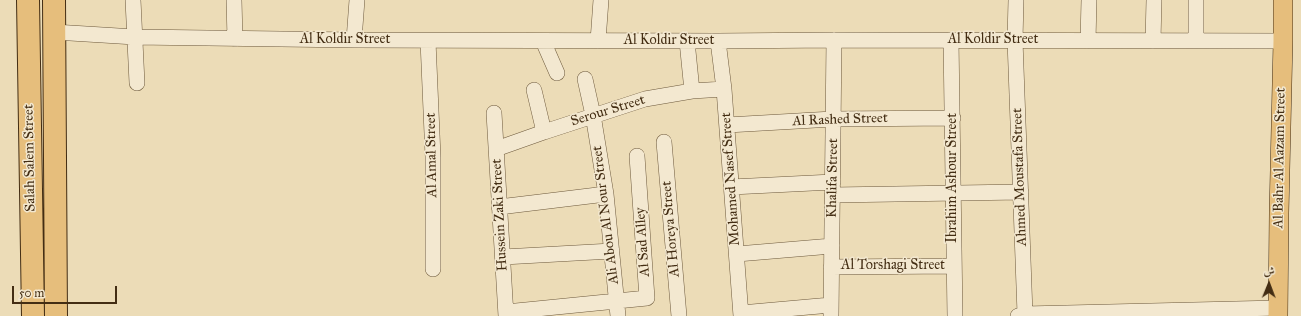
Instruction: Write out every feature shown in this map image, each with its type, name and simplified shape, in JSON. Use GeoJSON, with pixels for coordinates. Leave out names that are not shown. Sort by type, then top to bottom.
{"type":"FeatureCollection","features":[{"type":"Feature","properties":{"kind":"highway","name":"Salah Salem Street"},"geometry":{"type":"LineString","coordinates":[[28,0],[33,316]]}},
{"type":"Feature","properties":{"kind":"highway","name":"Salah Salem Street"},"geometry":{"type":"LineString","coordinates":[[54,0],[56,316]]}},
{"type":"Feature","properties":{"kind":"main road","name":"Al Bahr Al Aazam Street"},"geometry":{"type":"LineString","coordinates":[[1278,312],[1283,0]]}},
{"type":"Feature","properties":{"kind":"street"},"geometry":{"type":"LineString","coordinates":[[133,0],[137,83]]}},
{"type":"Feature","properties":{"kind":"street"},"geometry":{"type":"LineString","coordinates":[[234,0],[235,39]]}},
{"type":"Feature","properties":{"kind":"street"},"geometry":{"type":"LineString","coordinates":[[354,40],[357,0]]}},
{"type":"Feature","properties":{"kind":"street"},"geometry":{"type":"LineString","coordinates":[[598,41],[601,0]]}},
{"type":"Feature","properties":{"kind":"street","name":"Ahmed Moustafa Street"},"geometry":{"type":"LineString","coordinates":[[1016,0],[1015,40],[1021,192],[1021,315]]}},
{"type":"Feature","properties":{"kind":"street"},"geometry":{"type":"LineString","coordinates":[[1088,41],[1089,0]]}},
{"type":"Feature","properties":{"kind":"street"},"geometry":{"type":"LineString","coordinates":[[1154,0],[1154,41]]}},
{"type":"Feature","properties":{"kind":"street"},"geometry":{"type":"LineString","coordinates":[[1196,0],[1196,41]]}},
{"type":"Feature","properties":{"kind":"street","name":"Al Koldir Street"},"geometry":{"type":"LineString","coordinates":[[54,32],[135,37],[354,40],[1015,40],[1283,42]]}},
{"type":"Feature","properties":{"kind":"street","name":"Al Amal Street"},"geometry":{"type":"LineString","coordinates":[[428,40],[433,157],[433,269]]}},
{"type":"Feature","properties":{"kind":"street","name":"Khalifa Street"},"geometry":{"type":"LineString","coordinates":[[831,311],[834,40]]}},
{"type":"Feature","properties":{"kind":"street","name":"Ibrahim Ashour Street"},"geometry":{"type":"LineString","coordinates":[[951,40],[955,316]]}},
{"type":"Feature","properties":{"kind":"street"},"geometry":{"type":"LineString","coordinates":[[543,41],[557,73]]}},
{"type":"Feature","properties":{"kind":"street"},"geometry":{"type":"LineString","coordinates":[[687,41],[692,91]]}},
{"type":"Feature","properties":{"kind":"street","name":"Mohamed Nasef Street"},"geometry":{"type":"LineString","coordinates":[[718,41],[724,89],[741,315]]}},
{"type":"Feature","properties":{"kind":"street","name":"Ali Abou Al Nour Street"},"geometry":{"type":"LineString","coordinates":[[585,79],[593,115],[606,194],[618,309]]}},
{"type":"Feature","properties":{"kind":"street","name":"Serour Street"},"geometry":{"type":"LineString","coordinates":[[496,149],[593,115],[645,99],[692,91],[724,89]]}},
{"type":"Feature","properties":{"kind":"street"},"geometry":{"type":"LineString","coordinates":[[534,90],[544,132]]}},
{"type":"Feature","properties":{"kind":"street","name":"Hussein Zaki Street"},"geometry":{"type":"LineString","coordinates":[[494,113],[506,314]]}},
{"type":"Feature","properties":{"kind":"street","name":"Al Rashed Street"},"geometry":{"type":"LineString","coordinates":[[727,125],[833,119],[953,118]]}},
{"type":"Feature","properties":{"kind":"street","name":"Al Horeya Street"},"geometry":{"type":"LineString","coordinates":[[664,142],[678,316]]}},
{"type":"Feature","properties":{"kind":"street","name":"Al Sad Alley"},"geometry":{"type":"LineString","coordinates":[[618,309],[647,296],[637,156]]}},
{"type":"Feature","properties":{"kind":"street"},"geometry":{"type":"LineString","coordinates":[[732,187],[1021,192]]}},
{"type":"Feature","properties":{"kind":"street"},"geometry":{"type":"LineString","coordinates":[[499,207],[606,194]]}},
{"type":"Feature","properties":{"kind":"street"},"geometry":{"type":"LineString","coordinates":[[737,254],[832,246]]}},
{"type":"Feature","properties":{"kind":"street"},"geometry":{"type":"LineString","coordinates":[[503,257],[612,251]]}},
{"type":"Feature","properties":{"kind":"street","name":"Al Torshagi Street"},"geometry":{"type":"LineString","coordinates":[[831,266],[954,266]]}},
{"type":"Feature","properties":{"kind":"street"},"geometry":{"type":"LineString","coordinates":[[506,314],[618,309]]}},
{"type":"Feature","properties":{"kind":"street"},"geometry":{"type":"LineString","coordinates":[[741,315],[831,311]]}},
{"type":"Feature","properties":{"kind":"street"},"geometry":{"type":"LineString","coordinates":[[1021,315],[1278,312]]}}]}
